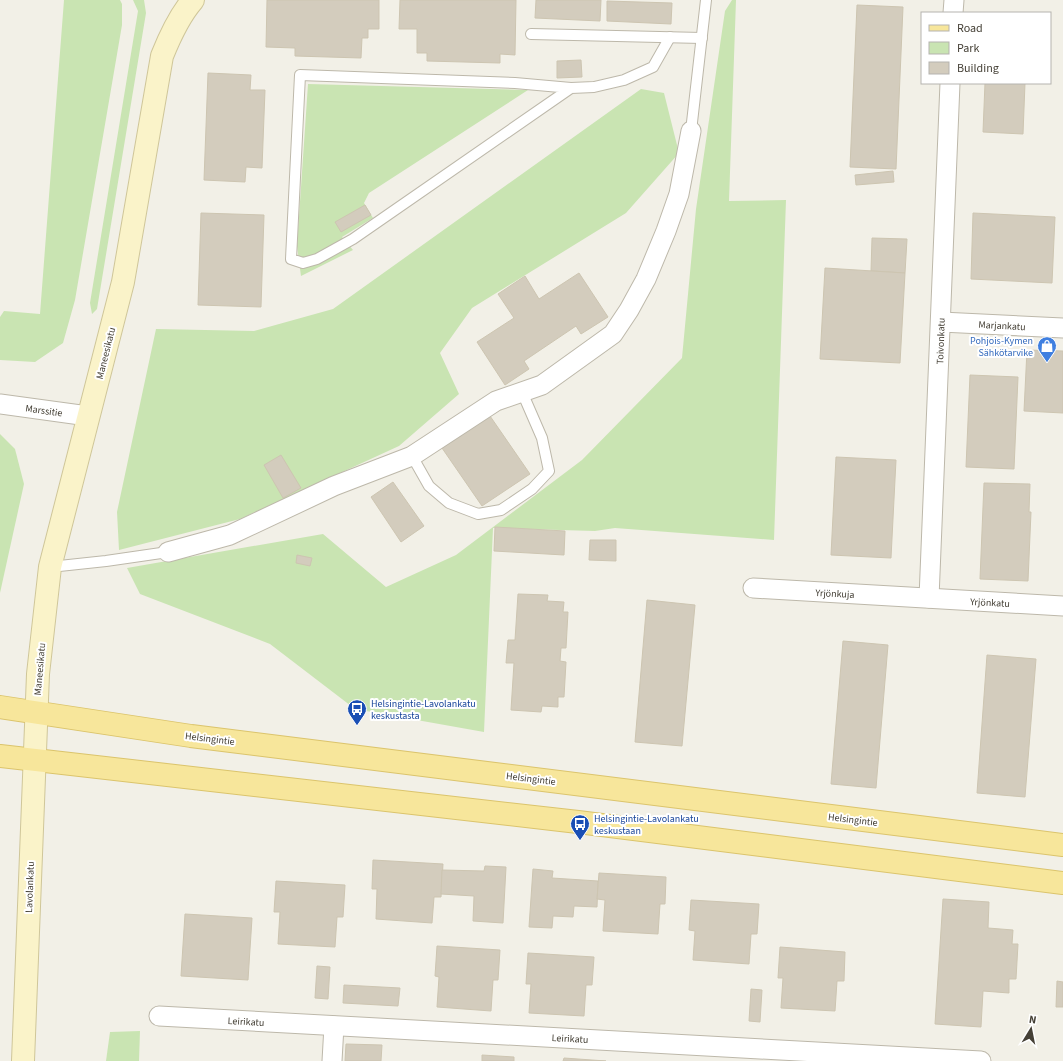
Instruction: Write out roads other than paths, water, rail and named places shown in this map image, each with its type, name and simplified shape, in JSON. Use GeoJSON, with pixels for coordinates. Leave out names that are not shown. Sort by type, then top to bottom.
{"type":"FeatureCollection","features":[{"type":"Feature","properties":{"kind":"main road","name":"Helsingintie"},"geometry":{"type":"LineString","coordinates":[[0,707],[192,736],[1063,845]]}},
{"type":"Feature","properties":{"kind":"main road"},"geometry":{"type":"LineString","coordinates":[[0,756],[578,822],[1063,884]]}},
{"type":"Feature","properties":{"kind":"street"},"geometry":{"type":"LineString","coordinates":[[953,12],[954,0]]}},
{"type":"Feature","properties":{"kind":"street","name":"Maneesikatu"},"geometry":{"type":"LineString","coordinates":[[36,712],[39,659],[50,567],[123,282],[162,56],[187,2]]}},
{"type":"Feature","properties":{"kind":"street","name":"Toivonkatu"},"geometry":{"type":"LineString","coordinates":[[923,598],[940,322],[950,84]]}},
{"type":"Feature","properties":{"kind":"street"},"geometry":{"type":"LineString","coordinates":[[168,552],[230,535],[334,486],[412,456],[496,401],[542,385],[613,334],[629,310],[646,279],[666,231],[679,194],[691,130]]}},
{"type":"Feature","properties":{"kind":"street","name":"Marjankatu"},"geometry":{"type":"LineString","coordinates":[[940,322],[1063,328]]}},
{"type":"Feature","properties":{"kind":"street","name":"Marssitie"},"geometry":{"type":"LineString","coordinates":[[0,404],[88,416]]}},
{"type":"Feature","properties":{"kind":"street","name":"Yrjönkuja"},"geometry":{"type":"LineString","coordinates":[[753,588],[923,598]]}},
{"type":"Feature","properties":{"kind":"street","name":"Yrjönkatu"},"geometry":{"type":"LineString","coordinates":[[923,598],[1063,606]]}},
{"type":"Feature","properties":{"kind":"street","name":"Lavolankatu"},"geometry":{"type":"LineString","coordinates":[[23,1061],[36,712]]}},
{"type":"Feature","properties":{"kind":"street","name":"Leirikatu"},"geometry":{"type":"LineString","coordinates":[[159,1016],[981,1061]]}},
{"type":"Feature","properties":{"kind":"street"},"geometry":{"type":"LineString","coordinates":[[332,1061],[334,1026]]}},
{"type":"Feature","properties":{"kind":"lane"},"geometry":{"type":"LineString","coordinates":[[691,130],[706,0]]}},
{"type":"Feature","properties":{"kind":"lane"},"geometry":{"type":"LineString","coordinates":[[530,34],[702,38]]}},
{"type":"Feature","properties":{"kind":"lane"},"geometry":{"type":"LineString","coordinates":[[571,88],[353,239],[317,259],[303,263],[291,259],[300,75],[514,83],[571,88],[594,87],[624,80],[653,67],[670,37]]}},
{"type":"Feature","properties":{"kind":"lane"},"geometry":{"type":"LineString","coordinates":[[412,456],[429,486],[449,503],[478,514],[501,510],[532,489],[549,471],[542,438],[522,392]]}},
{"type":"Feature","properties":{"kind":"lane"},"geometry":{"type":"LineString","coordinates":[[50,567],[168,552]]}},
{"type":"Feature","properties":{"kind":"place","name":"Pohjois-Kymen Sähkötarvike"},"geometry":{"type":"Point","coordinates":[1047,363]}},
{"type":"Feature","properties":{"kind":"place","name":"Helsingintie-Lavolankatu keskustasta"},"geometry":{"type":"Point","coordinates":[357,726]}},
{"type":"Feature","properties":{"kind":"place","name":"Helsingintie-Lavolankatu keskustaan"},"geometry":{"type":"Point","coordinates":[580,841]}}]}
